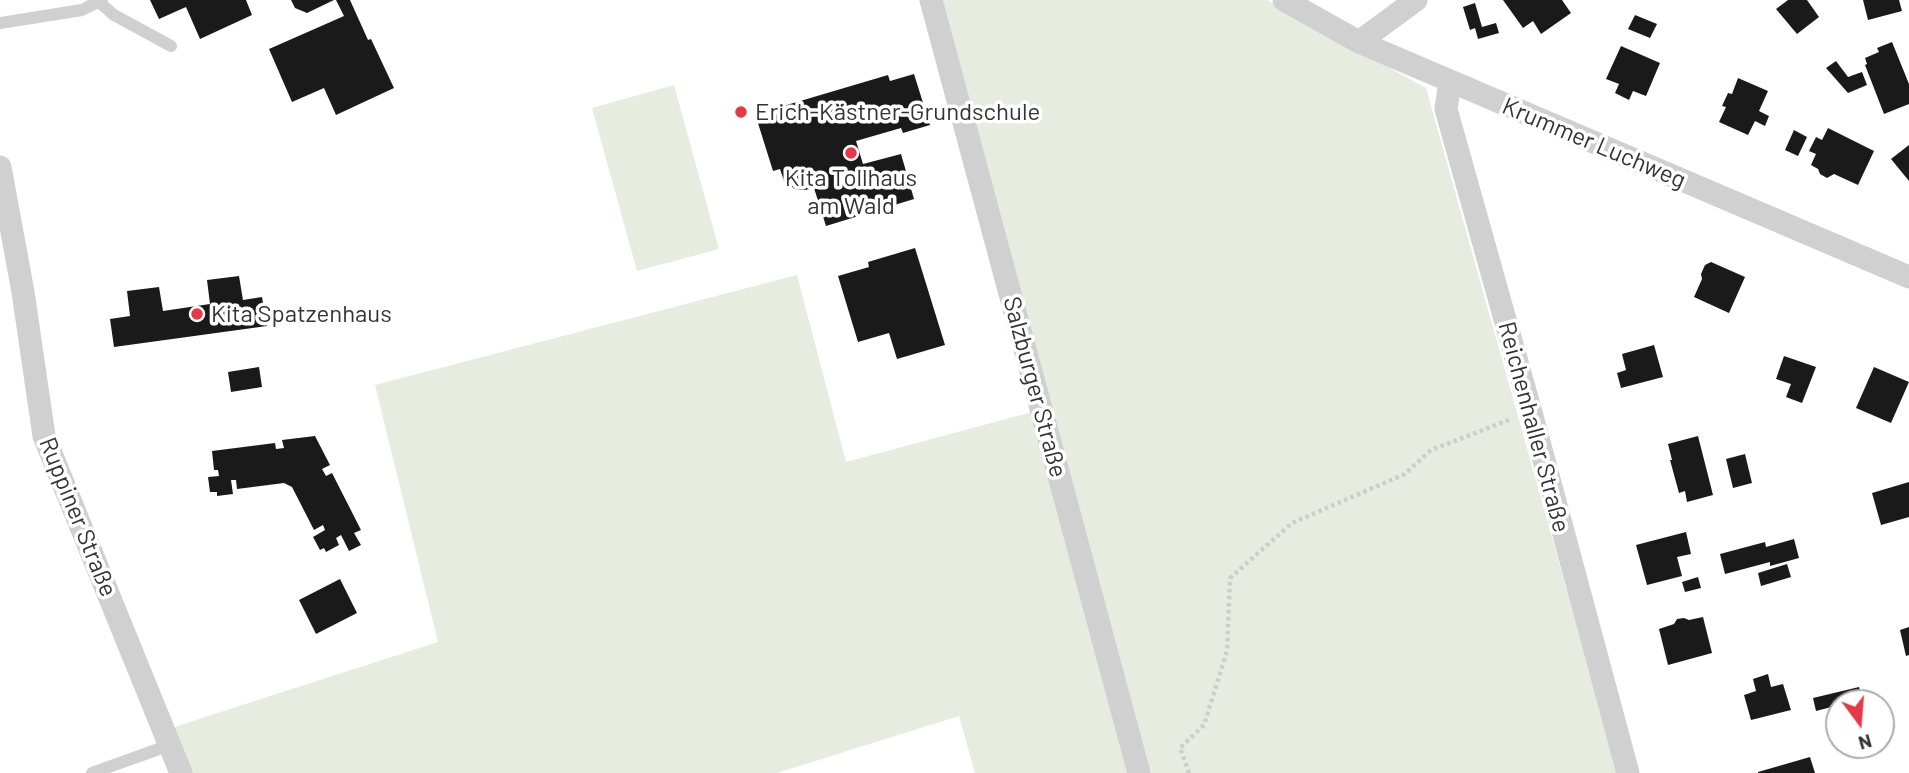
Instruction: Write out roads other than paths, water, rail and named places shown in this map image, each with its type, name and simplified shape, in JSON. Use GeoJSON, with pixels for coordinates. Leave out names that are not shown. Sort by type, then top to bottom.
{"type":"FeatureCollection","features":[{"type":"Feature","properties":{"kind":"street","name":"Salzburger Straße"},"geometry":{"type":"LineString","coordinates":[[931,0],[1139,773]]}},
{"type":"Feature","properties":{"kind":"street","name":"Krummer Luchweg"},"geometry":{"type":"LineString","coordinates":[[1284,0],[1359,42],[1909,278]]}},
{"type":"Feature","properties":{"kind":"street"},"geometry":{"type":"LineString","coordinates":[[1359,42],[1416,0]]}},
{"type":"Feature","properties":{"kind":"street","name":"Reichenhaller Straße"},"geometry":{"type":"LineString","coordinates":[[1450,81],[1446,109],[1628,773]]}},
{"type":"Feature","properties":{"kind":"street","name":"Ruppiner Straße"},"geometry":{"type":"LineString","coordinates":[[0,167],[23,292],[44,436],[181,773]]}},
{"type":"Feature","properties":{"kind":"lane"},"geometry":{"type":"LineString","coordinates":[[0,23],[82,10],[101,1],[114,15],[171,46]]}},
{"type":"Feature","properties":{"kind":"lane"},"geometry":{"type":"LineString","coordinates":[[92,773],[170,745]]}},
{"type":"Feature","properties":{"kind":"place","name":"Erich-Kästner-Grundschule"},"geometry":{"type":"Point","coordinates":[741,112]}},
{"type":"Feature","properties":{"kind":"place","name":"Kita Tollhaus am Wald"},"geometry":{"type":"Point","coordinates":[851,153]}},
{"type":"Feature","properties":{"kind":"place","name":"Kita Spatzenhaus"},"geometry":{"type":"Point","coordinates":[197,314]}}]}
